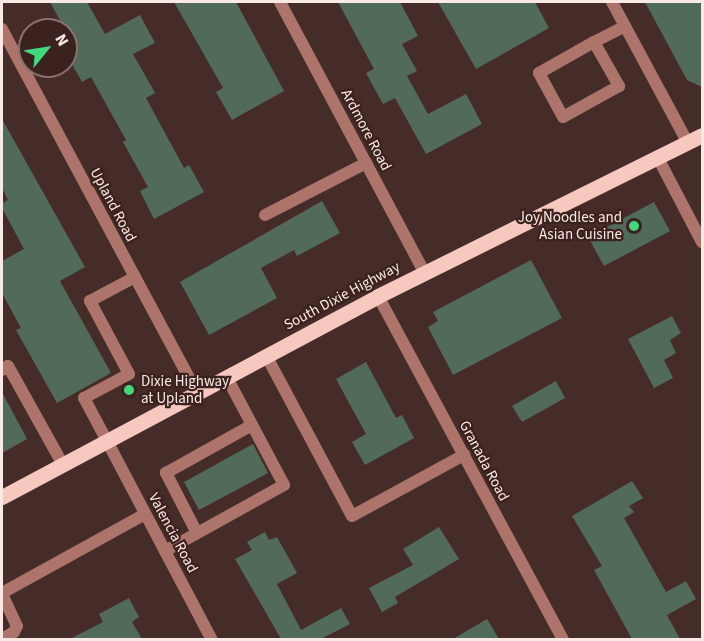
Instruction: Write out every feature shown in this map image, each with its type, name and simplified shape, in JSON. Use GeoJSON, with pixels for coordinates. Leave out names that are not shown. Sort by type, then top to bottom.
{"type":"FeatureCollection","features":[{"type":"Feature","properties":{"kind":"main road","name":"South Dixie Highway"},"geometry":{"type":"LineString","coordinates":[[2,497],[378,296],[658,159],[702,135]]}},
{"type":"Feature","properties":{"kind":"street","name":"Ardmore Road"},"geometry":{"type":"LineString","coordinates":[[280,2],[425,273]]}},
{"type":"Feature","properties":{"kind":"street"},"geometry":{"type":"LineString","coordinates":[[614,2],[688,142]]}},
{"type":"Feature","properties":{"kind":"street"},"geometry":{"type":"LineString","coordinates":[[594,42],[619,86],[563,117],[539,73],[594,42],[625,26]]}},
{"type":"Feature","properties":{"kind":"street","name":"Upland Road"},"geometry":{"type":"LineString","coordinates":[[2,30],[198,394]]}},
{"type":"Feature","properties":{"kind":"street"},"geometry":{"type":"LineString","coordinates":[[658,159],[702,242]]}},
{"type":"Feature","properties":{"kind":"street"},"geometry":{"type":"LineString","coordinates":[[266,215],[366,162]]}},
{"type":"Feature","properties":{"kind":"street","name":"Valencia Road"},"geometry":{"type":"LineString","coordinates":[[135,277],[90,301],[129,374],[84,398],[212,639]]}},
{"type":"Feature","properties":{"kind":"street","name":"Granada Road"},"geometry":{"type":"LineString","coordinates":[[378,296],[563,639]]}},
{"type":"Feature","properties":{"kind":"street"},"geometry":{"type":"LineString","coordinates":[[267,357],[352,516],[464,455]]}},
{"type":"Feature","properties":{"kind":"street"},"geometry":{"type":"LineString","coordinates":[[2,370],[8,366],[63,465]]}},
{"type":"Feature","properties":{"kind":"street"},"geometry":{"type":"LineString","coordinates":[[165,550],[284,485],[227,378]]}},
{"type":"Feature","properties":{"kind":"street"},"geometry":{"type":"LineString","coordinates":[[197,533],[166,473],[252,425]]}},
{"type":"Feature","properties":{"kind":"street"},"geometry":{"type":"LineString","coordinates":[[2,639],[14,632],[17,626],[2,593],[146,514]]}},
{"type":"Feature","properties":{"kind":"building"},"geometry":{"type":"Polygon","coordinates":[[[50,2],[87,2],[105,34],[140,15],[155,43],[133,54],[155,93],[146,98],[184,168],[189,165],[204,192],[154,219],[140,191],[148,187],[123,142],[126,140],[91,77],[82,82],[78,75],[78,18],[59,18],[50,2]]]}},
{"type":"Feature","properties":{"kind":"building"},"geometry":{"type":"Polygon","coordinates":[[[174,2],[236,2],[284,91],[232,120],[216,92],[223,88],[174,2]]]}},
{"type":"Feature","properties":{"kind":"building"},"geometry":{"type":"Polygon","coordinates":[[[338,2],[400,2],[418,36],[402,44],[417,71],[407,76],[428,114],[466,94],[482,124],[426,154],[395,98],[383,104],[366,73],[374,69],[338,2]]]}},
{"type":"Feature","properties":{"kind":"building"},"geometry":{"type":"Polygon","coordinates":[[[438,2],[535,2],[549,28],[476,69],[438,2]]]}},
{"type":"Feature","properties":{"kind":"building"},"geometry":{"type":"Polygon","coordinates":[[[645,2],[702,2],[702,87],[687,80],[645,2]]]}},
{"type":"Feature","properties":{"kind":"building"},"geometry":{"type":"Polygon","coordinates":[[[2,119],[85,267],[60,281],[111,373],[57,403],[16,330],[21,328],[2,293],[2,261],[24,249],[2,208],[2,203],[8,200],[2,188],[2,119]]]}},
{"type":"Feature","properties":{"kind":"building"},"geometry":{"type":"Polygon","coordinates":[[[322,201],[340,233],[297,256],[294,250],[261,268],[277,298],[209,335],[180,282],[322,201]]]}},
{"type":"Feature","properties":{"kind":"building"},"geometry":{"type":"Polygon","coordinates":[[[654,202],[670,231],[604,266],[588,237],[654,202]]]}},
{"type":"Feature","properties":{"kind":"building"},"geometry":{"type":"Polygon","coordinates":[[[531,260],[562,318],[453,375],[428,327],[438,321],[433,312],[531,260]]]}},
{"type":"Feature","properties":{"kind":"building"},"geometry":{"type":"Polygon","coordinates":[[[672,316],[681,333],[670,340],[676,353],[664,360],[673,378],[654,388],[628,339],[672,316]]]}},
{"type":"Feature","properties":{"kind":"building"},"geometry":{"type":"Polygon","coordinates":[[[366,362],[396,418],[402,415],[414,438],[365,465],[352,442],[366,434],[336,379],[366,362]]]}},
{"type":"Feature","properties":{"kind":"building"},"geometry":{"type":"Polygon","coordinates":[[[556,381],[565,398],[522,422],[512,406],[556,381]]]}},
{"type":"Feature","properties":{"kind":"building"},"geometry":{"type":"Polygon","coordinates":[[[2,392],[27,439],[2,453],[2,392]]]}},
{"type":"Feature","properties":{"kind":"building"},"geometry":{"type":"Polygon","coordinates":[[[253,444],[268,473],[199,510],[184,482],[253,444]]]}},
{"type":"Feature","properties":{"kind":"building"},"geometry":{"type":"Polygon","coordinates":[[[632,481],[643,498],[629,506],[634,512],[624,518],[666,592],[686,581],[696,599],[667,615],[680,639],[632,639],[594,570],[602,566],[572,516],[632,481]]]}},
{"type":"Feature","properties":{"kind":"building"},"geometry":{"type":"Polygon","coordinates":[[[439,527],[459,559],[395,597],[398,603],[382,612],[369,588],[413,565],[403,549],[439,527]]]}},
{"type":"Feature","properties":{"kind":"building"},"geometry":{"type":"Polygon","coordinates":[[[265,532],[269,540],[277,537],[297,573],[277,584],[301,630],[341,608],[350,624],[321,639],[281,639],[235,559],[252,550],[247,542],[265,532]]]}},
{"type":"Feature","properties":{"kind":"building"},"geometry":{"type":"Polygon","coordinates":[[[129,598],[139,617],[132,622],[142,639],[70,639],[103,622],[99,614],[129,598]]]}},
{"type":"Feature","properties":{"kind":"building"},"geometry":{"type":"Polygon","coordinates":[[[487,619],[499,639],[453,639],[487,619]]]}},
{"type":"Feature","properties":{"kind":"place","name":"Joy Noodles and Asian Cuisine"},"geometry":{"type":"Point","coordinates":[634,226]}},
{"type":"Feature","properties":{"kind":"place","name":"Dixie Highway at Upland"},"geometry":{"type":"Point","coordinates":[129,390]}}]}
